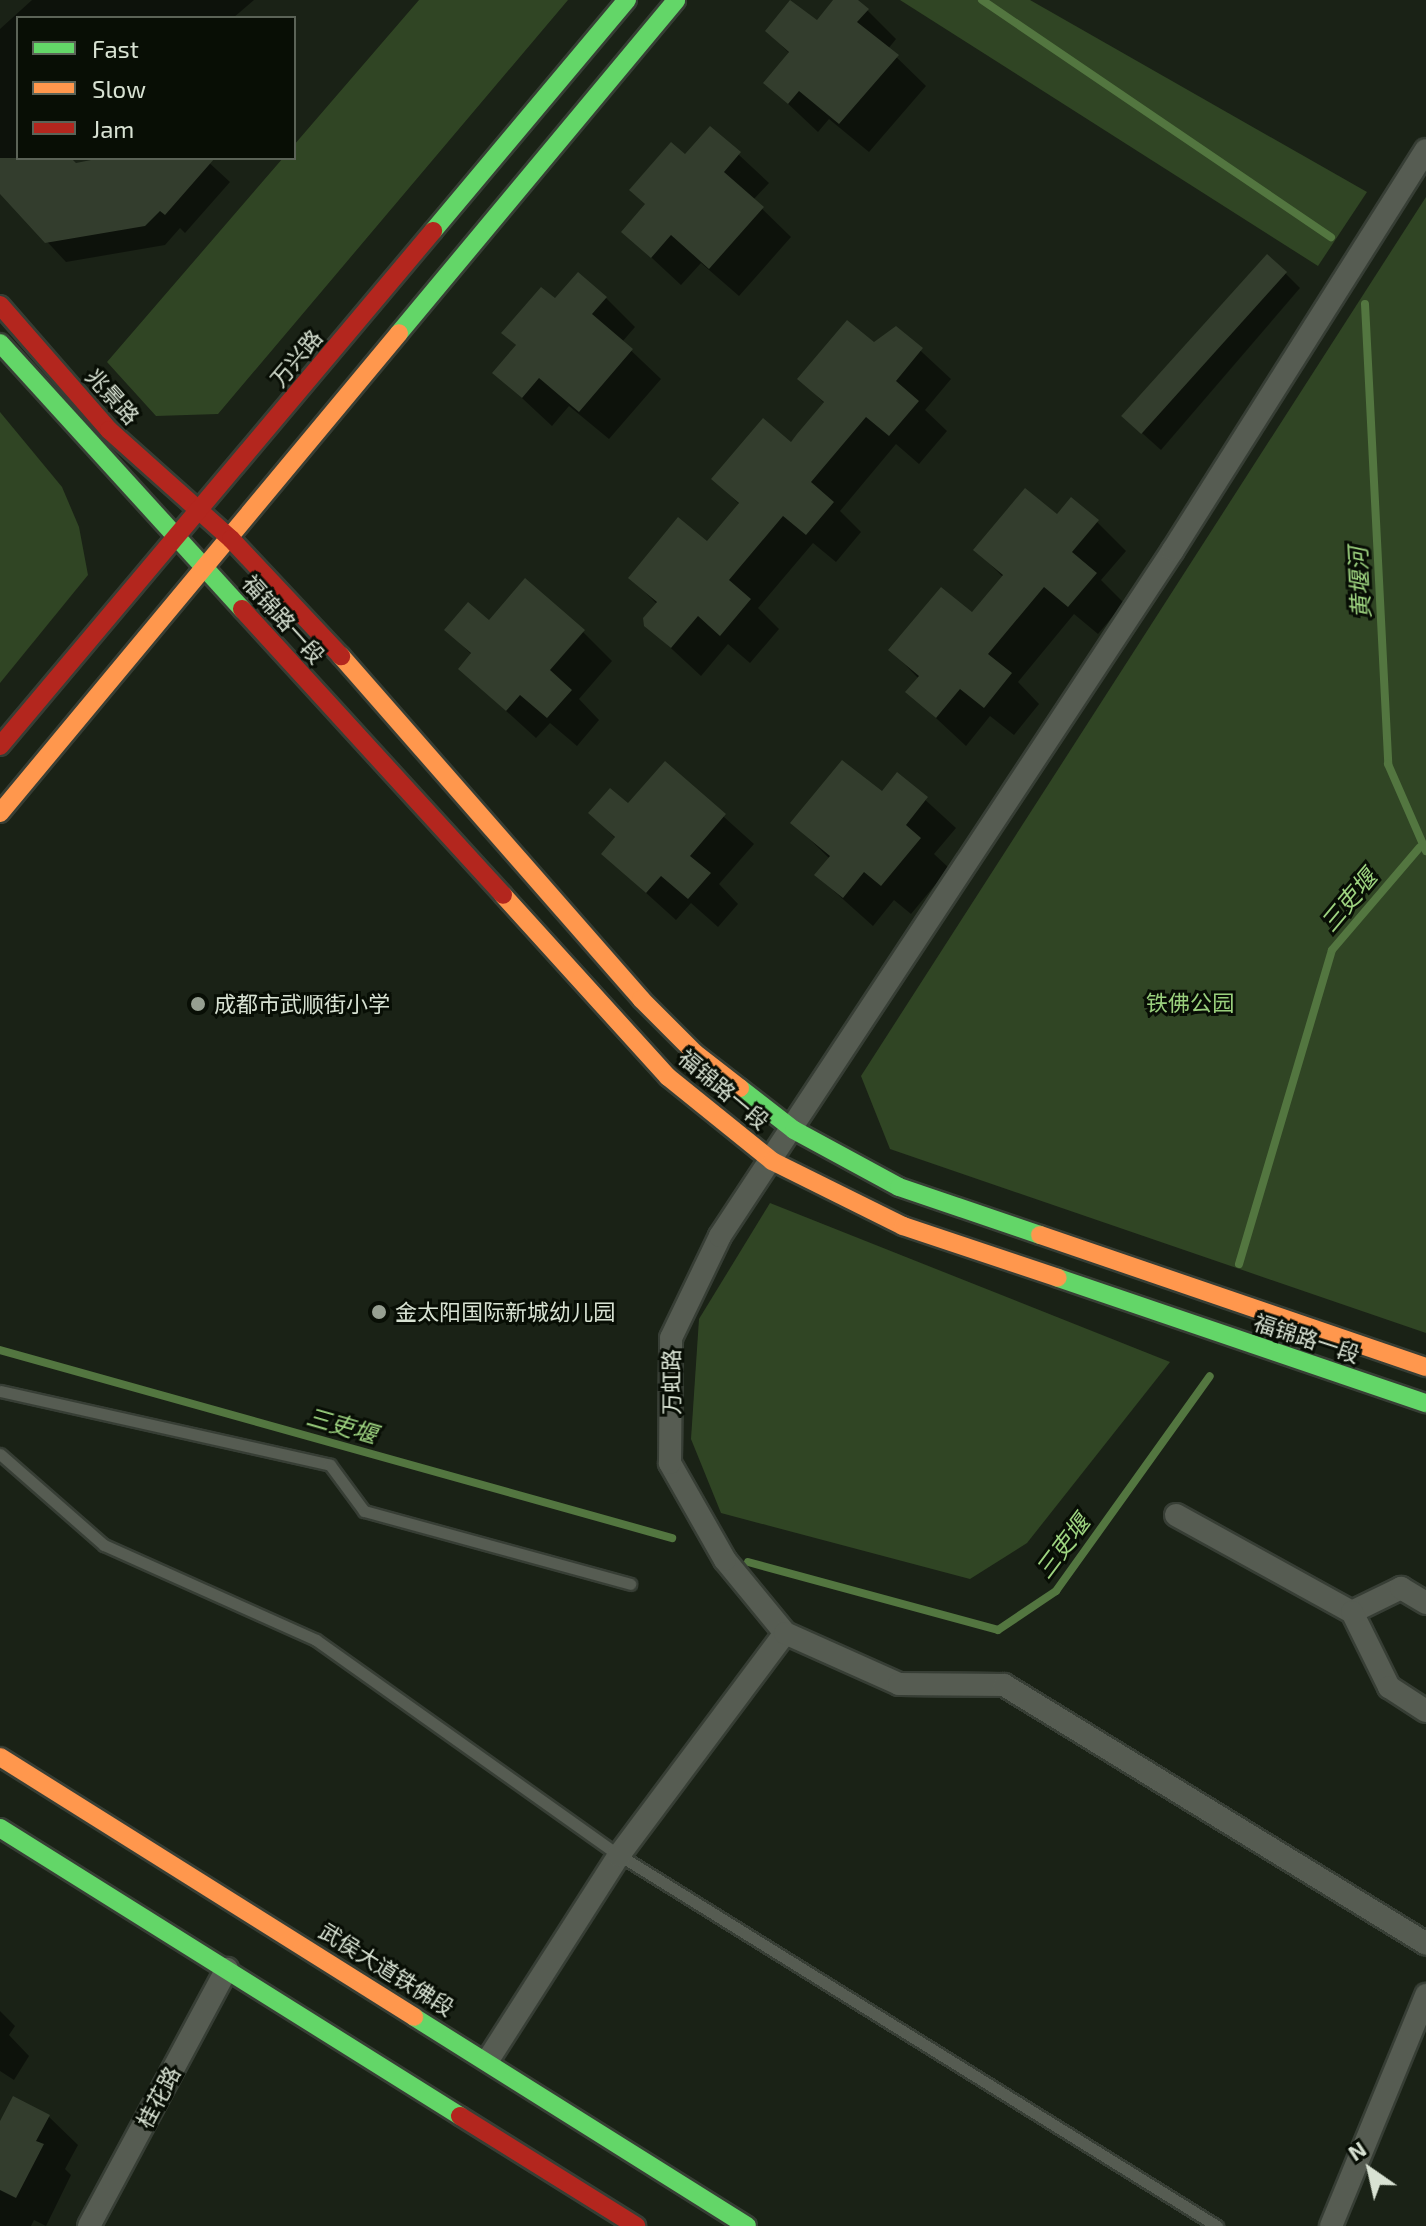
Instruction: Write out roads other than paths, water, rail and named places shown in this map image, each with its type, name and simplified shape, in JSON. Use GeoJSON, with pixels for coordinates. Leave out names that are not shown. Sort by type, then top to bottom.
{"type":"FeatureCollection","features":[{"type":"Feature","properties":{"kind":"main road","name":"万兴路"},"geometry":{"type":"LineString","coordinates":[[0,746],[627,0]]}},
{"type":"Feature","properties":{"kind":"main road"},"geometry":{"type":"LineString","coordinates":[[0,813],[231,539],[676,0]]}},
{"type":"Feature","properties":{"kind":"main road","name":"兆景路"},"geometry":{"type":"LineString","coordinates":[[0,305],[109,430],[197,513]]}},
{"type":"Feature","properties":{"kind":"main road"},"geometry":{"type":"LineString","coordinates":[[0,343],[175,538]]}},
{"type":"Feature","properties":{"kind":"main road","name":"福锦路一段"},"geometry":{"type":"LineString","coordinates":[[197,513],[231,539],[325,638],[641,999],[695,1053],[794,1130],[899,1187],[1426,1367]]}},
{"type":"Feature","properties":{"kind":"main road","name":"福锦路一段"},"geometry":{"type":"LineString","coordinates":[[175,538],[668,1077],[772,1161],[903,1226],[1426,1403]]}},
{"type":"Feature","properties":{"kind":"main road","name":"武侯大道铁佛段"},"geometry":{"type":"LineString","coordinates":[[0,1757],[488,2060],[747,2226]]}},
{"type":"Feature","properties":{"kind":"main road"},"geometry":{"type":"LineString","coordinates":[[0,1828],[636,2226]]}},
{"type":"Feature","properties":{"kind":"street","name":"万虹路"},"geometry":{"type":"LineString","coordinates":[[785,1633],[725,1560],[670,1463],[671,1338],[720,1236],[794,1130],[1165,563],[1426,150]]}},
{"type":"Feature","properties":{"kind":"street"},"geometry":{"type":"LineString","coordinates":[[1176,1515],[1352,1612],[1389,1687],[1426,1711]]}},
{"type":"Feature","properties":{"kind":"street"},"geometry":{"type":"LineString","coordinates":[[1352,1612],[1401,1588],[1426,1603]]}},
{"type":"Feature","properties":{"kind":"street"},"geometry":{"type":"LineString","coordinates":[[488,2060],[619,1855],[785,1633],[899,1684],[1004,1685],[1426,1944]]}},
{"type":"Feature","properties":{"kind":"street","name":"桂花路"},"geometry":{"type":"LineString","coordinates":[[89,2226],[227,1969]]}},
{"type":"Feature","properties":{"kind":"street"},"geometry":{"type":"LineString","coordinates":[[1331,2226],[1426,1995]]}},
{"type":"Feature","properties":{"kind":"lane"},"geometry":{"type":"LineString","coordinates":[[0,1391],[330,1465],[364,1511],[630,1584]]}},
{"type":"Feature","properties":{"kind":"lane"},"geometry":{"type":"LineString","coordinates":[[0,1454],[104,1545],[316,1640],[619,1855],[1217,2226]]}},
{"type":"Feature","properties":{"kind":"waterway","name":"黄堰河"},"geometry":{"type":"LineString","coordinates":[[982,0],[1331,237]]}},
{"type":"Feature","properties":{"kind":"waterway","name":"黄堰河"},"geometry":{"type":"LineString","coordinates":[[1365,304],[1388,764],[1426,851]]}},
{"type":"Feature","properties":{"kind":"waterway","name":"三吏堰"},"geometry":{"type":"LineString","coordinates":[[1239,1264],[1332,950],[1420,847]]}},
{"type":"Feature","properties":{"kind":"waterway","name":"三吏堰"},"geometry":{"type":"LineString","coordinates":[[0,1350],[672,1538]]}},
{"type":"Feature","properties":{"kind":"waterway","name":"三吏堰"},"geometry":{"type":"LineString","coordinates":[[748,1562],[998,1630],[1056,1591],[1210,1376]]}},
{"type":"Feature","properties":{"kind":"place","name":"成都市武顺街小学"},"geometry":{"type":"Point","coordinates":[198,1004]}},
{"type":"Feature","properties":{"kind":"place","name":"金太阳国际新城幼儿园"},"geometry":{"type":"Point","coordinates":[379,1312]}},
{"type":"Feature","properties":{"kind":"park label","name":"铁佛公园"},"geometry":{"type":"Point","coordinates":[1190,1003]}}]}
